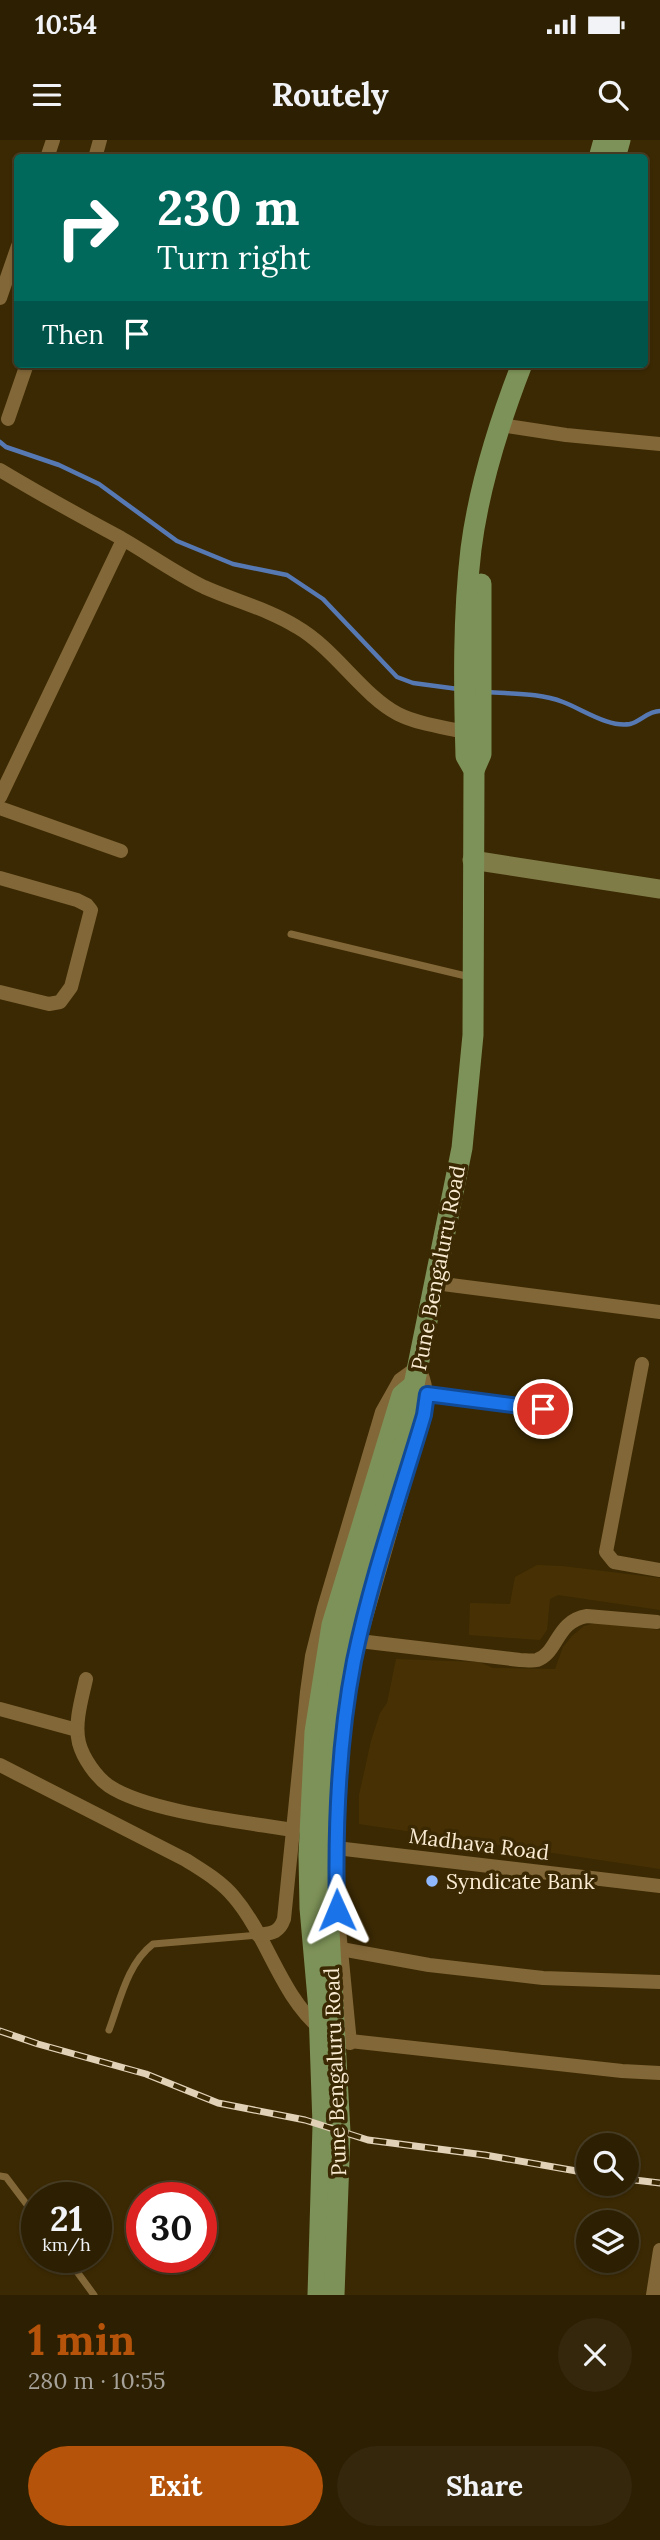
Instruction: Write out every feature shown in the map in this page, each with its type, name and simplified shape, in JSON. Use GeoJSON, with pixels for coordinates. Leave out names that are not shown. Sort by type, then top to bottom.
{"type":"FeatureCollection","features":[{"type":"Feature","properties":{"kind":"main road","name":"Pune Bengaluru Road"},"geometry":{"type":"LineString","coordinates":[[334,2295],[340,2132],[327,1894],[327,1763],[340,1672],[354,1615],[417,1399],[435,1283],[462,1148],[472,1035],[474,770],[466,756],[465,732],[473,707],[474,669],[467,594],[480,503],[507,426],[521,368]]}},
{"type":"Feature","properties":{"kind":"main road"},"geometry":{"type":"LineString","coordinates":[[507,426],[535,368]]}},
{"type":"Feature","properties":{"kind":"main road"},"geometry":{"type":"LineString","coordinates":[[473,707],[481,754],[474,770]]}},
{"type":"Feature","properties":{"kind":"main road"},"geometry":{"type":"LineString","coordinates":[[318,2295],[323,2125],[320,2010],[310,1908],[309,1855],[315,1732],[332,1625],[402,1395],[420,1382]]}},
{"type":"Feature","properties":{"kind":"street"},"geometry":{"type":"LineString","coordinates":[[0,298],[14,258]]}},
{"type":"Feature","properties":{"kind":"street"},"geometry":{"type":"LineString","coordinates":[[8,419],[26,368]]}},
{"type":"Feature","properties":{"kind":"street"},"geometry":{"type":"LineString","coordinates":[[507,426],[660,444]]}},
{"type":"Feature","properties":{"kind":"street"},"geometry":{"type":"LineString","coordinates":[[0,470],[166,567],[300,628],[338,659],[377,699],[398,714],[465,732]]}},
{"type":"Feature","properties":{"kind":"street"},"geometry":{"type":"LineString","coordinates":[[0,797],[123,540]]}},
{"type":"Feature","properties":{"kind":"street"},"geometry":{"type":"LineString","coordinates":[[0,808],[121,851]]}},
{"type":"Feature","properties":{"kind":"street"},"geometry":{"type":"LineString","coordinates":[[472,860],[660,889]]}},
{"type":"Feature","properties":{"kind":"street"},"geometry":{"type":"LineString","coordinates":[[0,878],[77,900],[88,905],[91,910],[71,986],[60,1002],[49,1004],[0,992]]}},
{"type":"Feature","properties":{"kind":"street"},"geometry":{"type":"LineString","coordinates":[[435,1283],[660,1312]]}},
{"type":"Feature","properties":{"kind":"street"},"geometry":{"type":"LineString","coordinates":[[642,1364],[606,1552],[614,1562],[660,1570]]}},
{"type":"Feature","properties":{"kind":"street"},"geometry":{"type":"LineString","coordinates":[[258,1935],[275,1933],[284,1920],[312,1656],[382,1412],[400,1380],[566,1412]]}},
{"type":"Feature","properties":{"kind":"street"},"geometry":{"type":"LineString","coordinates":[[350,2043],[337,1910],[335,1848],[345,1722],[354,1658],[365,1614],[424,1415],[420,1382]]}},
{"type":"Feature","properties":{"kind":"street"},"geometry":{"type":"LineString","coordinates":[[359,1642],[537,1660],[547,1653],[567,1625],[577,1618],[587,1616],[657,1622]]}},
{"type":"Feature","properties":{"kind":"street"},"geometry":{"type":"LineString","coordinates":[[86,1679],[77,1730],[82,1749],[94,1772],[107,1785],[121,1793],[187,1812],[293,1830]]}},
{"type":"Feature","properties":{"kind":"street"},"geometry":{"type":"LineString","coordinates":[[0,1709],[77,1730]]}},
{"type":"Feature","properties":{"kind":"street"},"geometry":{"type":"LineString","coordinates":[[0,1765],[186,1860],[212,1876],[234,1897],[311,2021],[330,2037],[350,2043],[660,2073]]}},
{"type":"Feature","properties":{"kind":"street","name":"Madhava Road"},"geometry":{"type":"LineString","coordinates":[[335,1848],[660,1886]]}},
{"type":"Feature","properties":{"kind":"street"},"geometry":{"type":"LineString","coordinates":[[341,1949],[429,1965],[543,1978],[660,1982]]}},
{"type":"Feature","properties":{"kind":"street"},"geometry":{"type":"LineString","coordinates":[[653,2295],[660,2250]]}},
{"type":"Feature","properties":{"kind":"lane"},"geometry":{"type":"LineString","coordinates":[[291,934],[472,978]]}},
{"type":"Feature","properties":{"kind":"lane"},"geometry":{"type":"LineString","coordinates":[[109,2030],[133,1967],[140,1954],[153,1944],[258,1935]]}},
{"type":"Feature","properties":{"kind":"lane"},"geometry":{"type":"LineString","coordinates":[[0,2176],[6,2178],[21,2197]]}},
{"type":"Feature","properties":{"kind":"lane"},"geometry":{"type":"LineString","coordinates":[[78,2273],[94,2295]]}},
{"type":"Feature","properties":{"kind":"shaded area"},"geometry":{"type":"Polygon","coordinates":[[[537,1565],[660,1578],[660,1610],[558,1595],[550,1599],[547,1630],[540,1640],[469,1635],[470,1603],[510,1604],[515,1577],[537,1565]]]}},
{"type":"Feature","properties":{"kind":"shaded area"},"geometry":{"type":"Polygon","coordinates":[[[599,1622],[660,1630],[660,1869],[359,1824],[359,1795],[371,1741],[380,1713],[387,1703],[396,1659],[479,1662],[493,1668],[555,1669],[563,1647],[572,1636],[584,1626],[599,1622]]]}},
{"type":"Feature","properties":{"kind":"waterway"},"geometry":{"type":"LineString","coordinates":[[0,442],[6,447],[59,465],[99,484],[177,541],[233,564],[287,575],[323,599],[397,677],[413,683],[458,689]]}},
{"type":"Feature","properties":{"kind":"waterway"},"geometry":{"type":"LineString","coordinates":[[487,692],[554,699],[605,721],[622,724],[630,724],[660,711]]}},
{"type":"Feature","properties":{"kind":"railway"},"geometry":{"type":"LineString","coordinates":[[0,2031],[146,2074],[218,2103],[305,2120],[368,2140],[485,2155],[576,2171]]}},
{"type":"Feature","properties":{"kind":"railway"},"geometry":{"type":"LineString","coordinates":[[639,2181],[660,2183]]}},
{"type":"Feature","properties":{"kind":"place","name":"Syndicate Bank"},"geometry":{"type":"Point","coordinates":[432,1881]}},
{"type":"Feature","properties":{"kind":"route"},"geometry":{"type":"LineString","coordinates":[[337,1910],[336,1811],[354,1658],[424,1415],[427,1394],[543,1409]]}}]}
